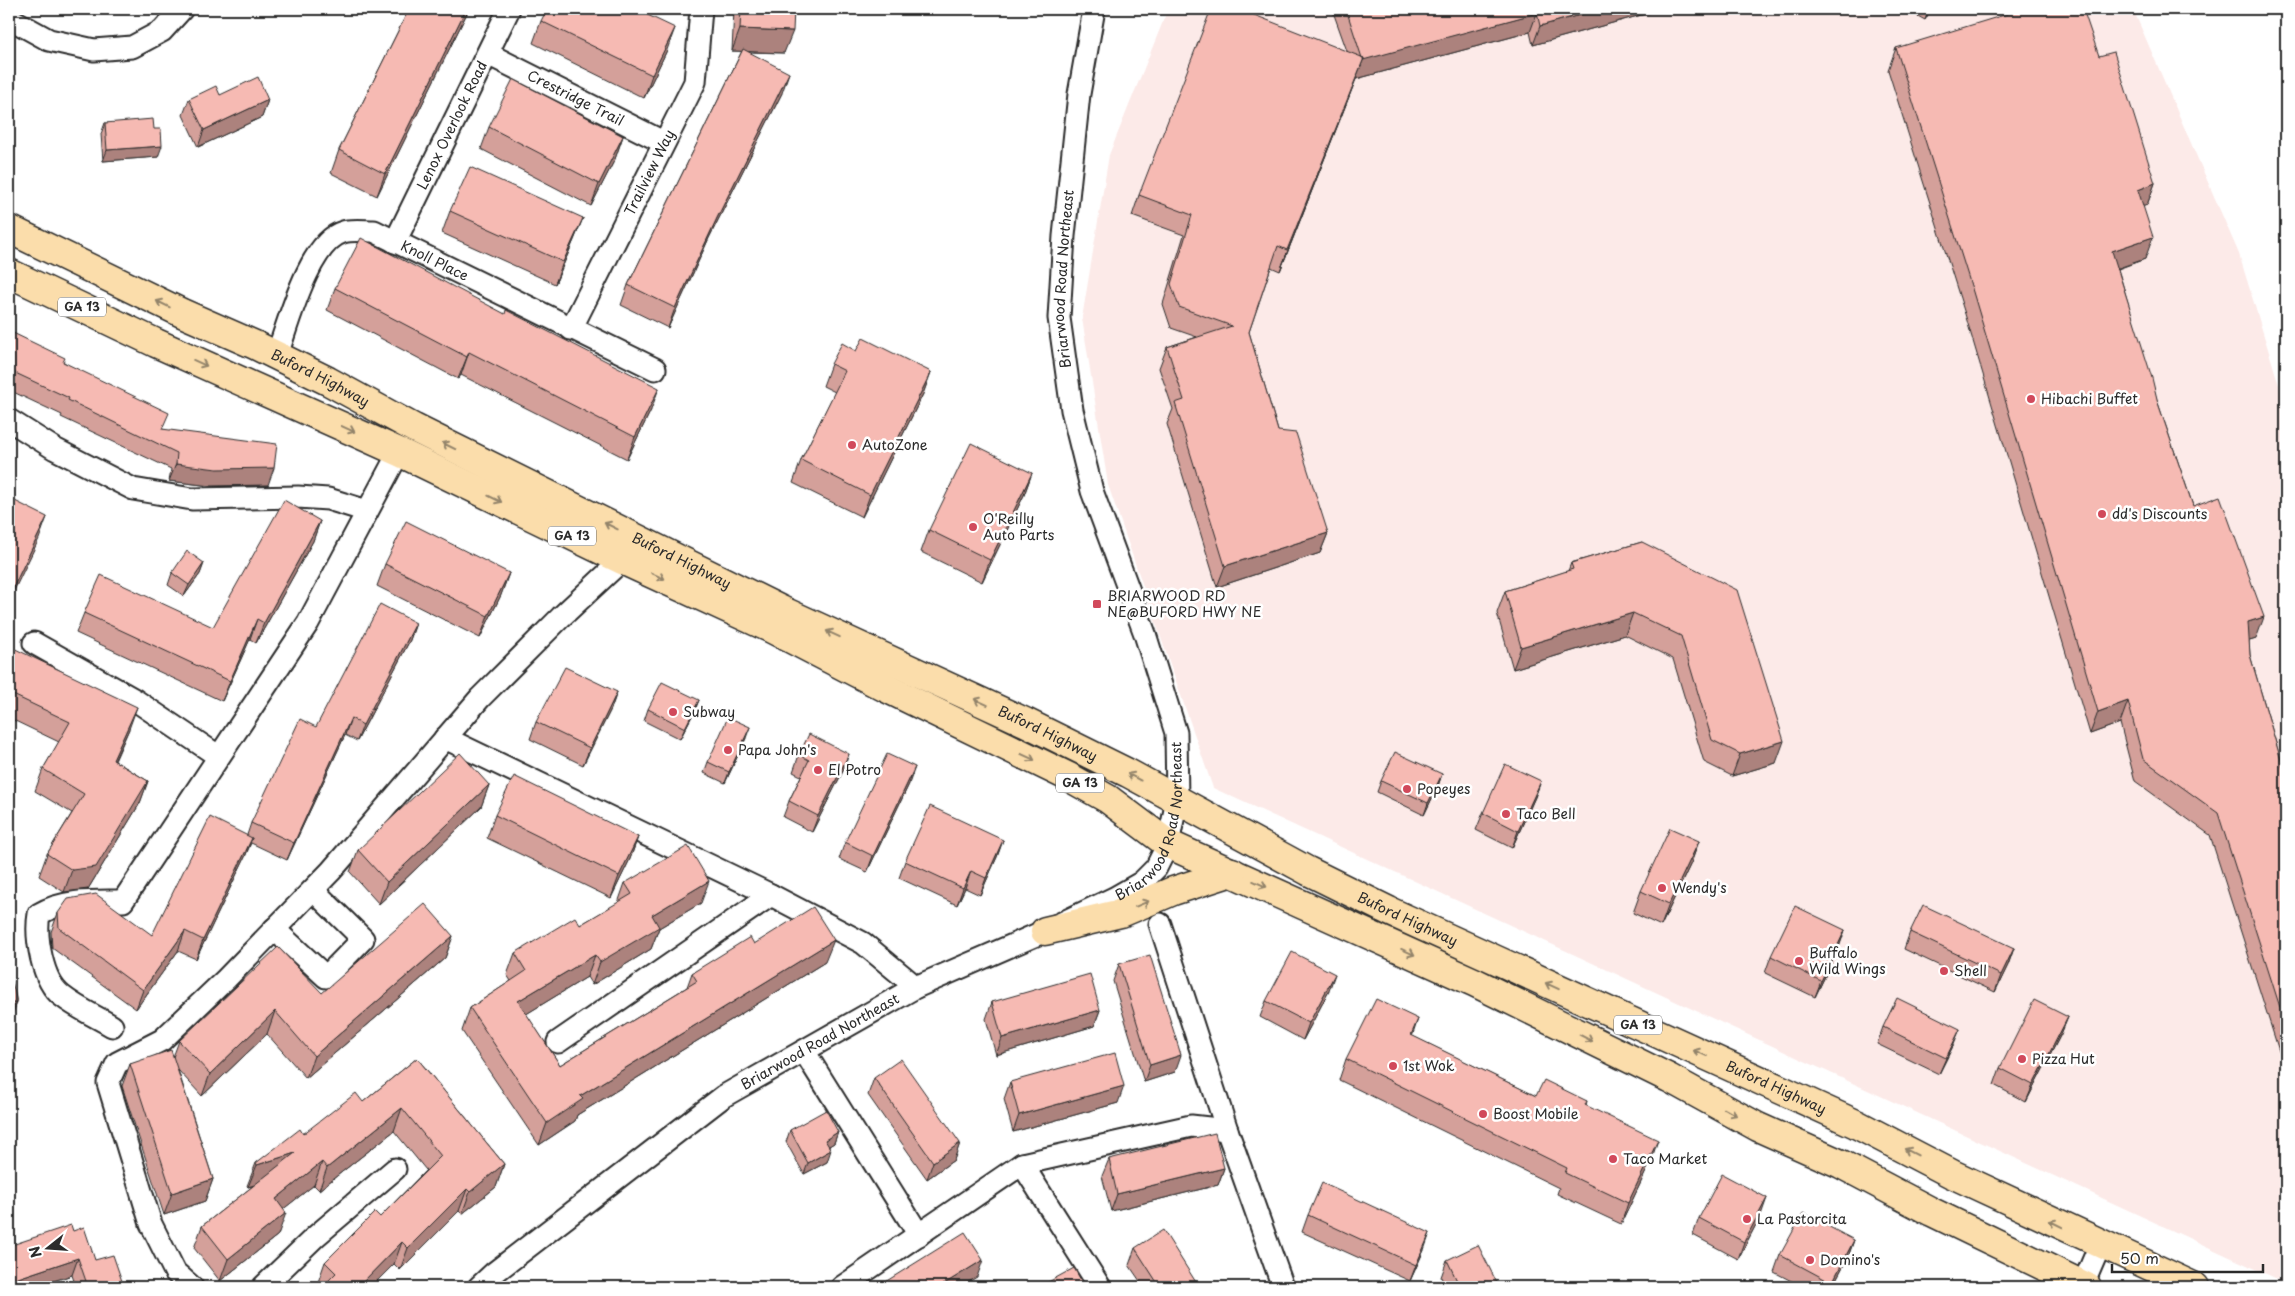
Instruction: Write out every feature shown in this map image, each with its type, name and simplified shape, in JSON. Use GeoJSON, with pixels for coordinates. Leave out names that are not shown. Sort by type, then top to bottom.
{"type":"FeatureCollection","features":[{"type":"Feature","properties":{"kind":"main road","name":"Buford Highway"},"geometry":{"type":"LineString","coordinates":[[9,230],[182,313],[277,356],[414,428],[779,609],[1025,722],[1211,817],[1308,872],[1388,911],[1856,1124],[1952,1174],[2100,1245],[2147,1263],[2195,1287]]}},
{"type":"Feature","properties":{"kind":"main road","name":"Buford Highway"},"geometry":{"type":"LineString","coordinates":[[9,273],[156,343],[399,452],[622,560],[772,629],[874,682],[1067,776],[1108,799],[1168,844],[1474,982],[1669,1078],[1758,1127],[1841,1164],[1932,1212],[2084,1287]]}},
{"type":"Feature","properties":{"kind":"main road"},"geometry":{"type":"LineString","coordinates":[[1045,932],[1121,912],[1174,890],[1232,872]]}},
{"type":"Feature","properties":{"kind":"street"},"geometry":{"type":"LineString","coordinates":[[9,18],[49,40],[94,50],[132,47],[162,31],[182,9]]}},
{"type":"Feature","properties":{"kind":"street","name":"Lenox Overlook Road"},"geometry":{"type":"LineString","coordinates":[[395,242],[509,9]]}},
{"type":"Feature","properties":{"kind":"street","name":"Trailview Way"},"geometry":{"type":"LineString","coordinates":[[571,329],[694,82],[701,9]]}},
{"type":"Feature","properties":{"kind":"street","name":"Briarwood Road Northeast"},"geometry":{"type":"LineString","coordinates":[[479,1287],[584,1202],[724,1096],[916,987],[1045,932],[1142,882],[1156,868],[1168,844],[1177,800],[1176,733],[1144,634],[1092,491],[1072,410],[1059,318],[1064,236],[1079,94],[1094,9]]}},
{"type":"Feature","properties":{"kind":"street","name":"Crestridge Trail"},"geometry":{"type":"LineString","coordinates":[[488,54],[663,142]]}},
{"type":"Feature","properties":{"kind":"street","name":"Knoll Place"},"geometry":{"type":"LineString","coordinates":[[277,356],[310,265],[322,246],[343,232],[374,231],[655,369]]}},
{"type":"Feature","properties":{"kind":"street"},"geometry":{"type":"LineString","coordinates":[[9,420],[55,449],[133,489],[192,499],[298,497],[328,499],[367,511]]}},
{"type":"Feature","properties":{"kind":"street"},"geometry":{"type":"LineString","coordinates":[[112,1026],[60,995],[48,977],[36,931],[39,914],[53,906],[73,902],[123,901],[308,623],[399,452]]}},
{"type":"Feature","properties":{"kind":"street"},"geometry":{"type":"LineString","coordinates":[[192,1287],[175,1272],[151,1224],[108,1083],[117,1063],[162,1040],[274,930],[313,890],[445,738],[507,671],[622,560]]}},
{"type":"Feature","properties":{"kind":"street"},"geometry":{"type":"LineString","coordinates":[[34,643],[135,700],[218,756]]}},
{"type":"Feature","properties":{"kind":"street"},"geometry":{"type":"LineString","coordinates":[[445,738],[771,895],[863,943],[916,987]]}},
{"type":"Feature","properties":{"kind":"street"},"geometry":{"type":"LineString","coordinates":[[274,930],[326,977],[363,939],[313,890]]}},
{"type":"Feature","properties":{"kind":"street"},"geometry":{"type":"LineString","coordinates":[[558,1042],[771,895]]}},
{"type":"Feature","properties":{"kind":"street"},"geometry":{"type":"LineString","coordinates":[[1160,924],[1228,1130],[1284,1287]]}},
{"type":"Feature","properties":{"kind":"street"},"geometry":{"type":"LineString","coordinates":[[804,1051],[919,1234]]}},
{"type":"Feature","properties":{"kind":"street"},"geometry":{"type":"LineString","coordinates":[[842,1287],[1022,1164],[1191,1126],[1228,1130]]}},
{"type":"Feature","properties":{"kind":"street"},"geometry":{"type":"LineString","coordinates":[[1022,1164],[1100,1287]]}},
{"type":"Feature","properties":{"kind":"street"},"geometry":{"type":"LineString","coordinates":[[263,1287],[316,1236],[395,1169]]}},
{"type":"Feature","properties":{"kind":"street"},"geometry":{"type":"LineString","coordinates":[[2084,1287],[2100,1245]]}},
{"type":"Feature","properties":{"kind":"shaded area"},"geometry":{"type":"Polygon","coordinates":[[[1168,9],[2133,9],[2239,254],[2286,408],[2286,1283],[1213,788],[1108,485],[1082,318],[1109,155],[1168,9]]]}},
{"type":"Feature","properties":{"kind":"building"},"geometry":{"type":"Polygon","coordinates":[[[409,9],[466,9],[385,174],[339,150],[409,9]]]}},
{"type":"Feature","properties":{"kind":"building"},"geometry":{"type":"Polygon","coordinates":[[[547,9],[635,9],[675,28],[652,75],[541,21],[547,9]]]}},
{"type":"Feature","properties":{"kind":"building"},"geometry":{"type":"Polygon","coordinates":[[[741,9],[794,9],[793,31],[740,29],[741,9]]]}},
{"type":"Feature","properties":{"kind":"building"},"geometry":{"type":"Polygon","coordinates":[[[1211,9],[1239,9],[1364,58],[1287,250],[1278,246],[1249,332],[1278,431],[1296,433],[1328,533],[1225,566],[1175,403],[1184,400],[1167,347],[1232,326],[1179,307],[1171,284],[1192,215],[1139,195],[1211,9]]]}},
{"type":"Feature","properties":{"kind":"building"},"geometry":{"type":"Polygon","coordinates":[[[1346,9],[1601,9],[1540,26],[1537,13],[1363,60],[1364,58],[1362,58],[1346,9]]]}},
{"type":"Feature","properties":{"kind":"building"},"geometry":{"type":"Polygon","coordinates":[[[2024,9],[2083,9],[2099,56],[2114,52],[2155,183],[2138,190],[2153,237],[2112,251],[2158,403],[2193,506],[2220,496],[2264,617],[2248,622],[2250,655],[2286,777],[2286,1026],[2218,813],[2143,759],[2128,701],[2098,712],[1973,292],[1896,48],[2024,9]]]}},
{"type":"Feature","properties":{"kind":"building"},"geometry":{"type":"Polygon","coordinates":[[[743,49],[789,73],[675,308],[628,285],[743,49]]]}},
{"type":"Feature","properties":{"kind":"building"},"geometry":{"type":"Polygon","coordinates":[[[258,77],[268,100],[204,130],[189,99],[216,86],[220,95],[258,77]]]}},
{"type":"Feature","properties":{"kind":"building"},"geometry":{"type":"Polygon","coordinates":[[[513,79],[623,136],[599,184],[489,127],[513,79]]]}},
{"type":"Feature","properties":{"kind":"building"},"geometry":{"type":"Polygon","coordinates":[[[153,119],[154,129],[161,129],[162,146],[107,150],[105,123],[153,119]]]}},
{"type":"Feature","properties":{"kind":"building"},"geometry":{"type":"Polygon","coordinates":[[[470,167],[583,218],[563,262],[450,211],[470,167]]]}},
{"type":"Feature","properties":{"kind":"building"},"geometry":{"type":"Polygon","coordinates":[[[361,238],[505,314],[506,310],[659,388],[635,437],[469,352],[467,357],[335,288],[361,238]]]}},
{"type":"Feature","properties":{"kind":"building"},"geometry":{"type":"Polygon","coordinates":[[[9,331],[65,358],[63,362],[169,413],[162,429],[277,444],[274,468],[217,469],[176,464],[177,453],[9,370],[9,331]]]}},
{"type":"Feature","properties":{"kind":"building"},"geometry":{"type":"Polygon","coordinates":[[[863,338],[931,372],[870,495],[801,460],[845,371],[831,364],[842,343],[856,351],[863,338]]]}},
{"type":"Feature","properties":{"kind":"building"},"geometry":{"type":"Polygon","coordinates":[[[971,443],[1032,473],[990,560],[929,530],[971,443]]]}},
{"type":"Feature","properties":{"kind":"building"},"geometry":{"type":"Polygon","coordinates":[[[9,498],[47,517],[9,596],[9,498]]]}},
{"type":"Feature","properties":{"kind":"building"},"geometry":{"type":"Polygon","coordinates":[[[284,500],[320,521],[264,623],[257,619],[230,681],[84,613],[101,575],[213,627],[284,500]]]}},
{"type":"Feature","properties":{"kind":"building"},"geometry":{"type":"Polygon","coordinates":[[[406,521],[509,573],[488,616],[385,564],[406,521]]]}},
{"type":"Feature","properties":{"kind":"building"},"geometry":{"type":"Polygon","coordinates":[[[1642,542],[1737,590],[1784,741],[1740,754],[1712,740],[1681,636],[1633,613],[1521,647],[1505,591],[1573,569],[1571,563],[1642,542]]]}},
{"type":"Feature","properties":{"kind":"building"},"geometry":{"type":"Polygon","coordinates":[[[187,551],[204,563],[189,585],[172,573],[187,551]]]}},
{"type":"Feature","properties":{"kind":"building"},"geometry":{"type":"Polygon","coordinates":[[[380,604],[416,623],[363,725],[351,718],[294,843],[251,823],[300,719],[316,727],[380,604]]]}},
{"type":"Feature","properties":{"kind":"building"},"geometry":{"type":"Polygon","coordinates":[[[9,646],[137,707],[113,760],[148,781],[96,867],[72,870],[47,854],[84,794],[43,769],[70,722],[9,693],[9,646]]]}},
{"type":"Feature","properties":{"kind":"building"},"geometry":{"type":"Polygon","coordinates":[[[565,667],[617,692],[590,748],[536,722],[565,667]]]}},
{"type":"Feature","properties":{"kind":"building"},"geometry":{"type":"Polygon","coordinates":[[[662,682],[699,700],[685,728],[648,709],[662,682]]]}},
{"type":"Feature","properties":{"kind":"building"},"geometry":{"type":"Polygon","coordinates":[[[728,717],[750,727],[729,772],[708,762],[728,717]]]}},
{"type":"Feature","properties":{"kind":"building"},"geometry":{"type":"Polygon","coordinates":[[[809,734],[849,754],[818,816],[789,801],[809,760],[799,755],[809,734]]]}},
{"type":"Feature","properties":{"kind":"building","name":"Popeyes"},"geometry":{"type":"Polygon","coordinates":[[[1395,752],[1442,774],[1428,803],[1381,781],[1395,752]]]}},
{"type":"Feature","properties":{"kind":"building"},"geometry":{"type":"Polygon","coordinates":[[[460,753],[489,785],[387,882],[358,850],[460,753]]]}},
{"type":"Feature","properties":{"kind":"building"},"geometry":{"type":"Polygon","coordinates":[[[887,754],[915,767],[873,856],[845,842],[887,754]]]}},
{"type":"Feature","properties":{"kind":"building","name":"Taco Bell"},"geometry":{"type":"Polygon","coordinates":[[[1505,764],[1541,781],[1518,831],[1483,813],[1505,764]]]}},
{"type":"Feature","properties":{"kind":"building"},"geometry":{"type":"Polygon","coordinates":[[[514,776],[638,837],[619,876],[495,815],[514,776]]]}},
{"type":"Feature","properties":{"kind":"building"},"geometry":{"type":"Polygon","coordinates":[[[930,806],[1003,840],[986,878],[971,871],[963,888],[905,861],[930,806]]]}},
{"type":"Feature","properties":{"kind":"building"},"geometry":{"type":"Polygon","coordinates":[[[210,817],[252,838],[203,940],[185,931],[143,990],[59,928],[58,913],[68,899],[96,894],[152,935],[210,817]]]}},
{"type":"Feature","properties":{"kind":"building"},"geometry":{"type":"Polygon","coordinates":[[[1670,828],[1699,841],[1669,904],[1641,891],[1670,828]]]}},
{"type":"Feature","properties":{"kind":"building"},"geometry":{"type":"Polygon","coordinates":[[[688,846],[709,881],[652,915],[659,927],[600,962],[595,955],[518,1001],[560,1065],[697,981],[692,973],[750,937],[754,944],[813,907],[834,940],[580,1096],[583,1099],[547,1123],[470,1008],[526,971],[515,953],[575,917],[580,925],[632,894],[625,883],[688,846]]]}},
{"type":"Feature","properties":{"kind":"building"},"geometry":{"type":"Polygon","coordinates":[[[425,904],[453,936],[314,1056],[275,1011],[210,1074],[179,1041],[278,947],[322,993],[425,904]]]}},
{"type":"Feature","properties":{"kind":"building"},"geometry":{"type":"Polygon","coordinates":[[[1923,905],[2014,948],[2001,975],[1910,932],[1923,905]]]}},
{"type":"Feature","properties":{"kind":"building"},"geometry":{"type":"Polygon","coordinates":[[[1795,906],[1845,930],[1821,981],[1771,956],[1795,906]]]}},
{"type":"Feature","properties":{"kind":"building"},"geometry":{"type":"Polygon","coordinates":[[[1292,952],[1335,974],[1309,1023],[1266,1001],[1292,952]]]}},
{"type":"Feature","properties":{"kind":"building"},"geometry":{"type":"Polygon","coordinates":[[[1150,955],[1181,1055],[1150,1065],[1119,964],[1150,955]]]}},
{"type":"Feature","properties":{"kind":"building"},"geometry":{"type":"Polygon","coordinates":[[[9,969],[17,1002],[9,1004],[9,969]]]}},
{"type":"Feature","properties":{"kind":"building"},"geometry":{"type":"Polygon","coordinates":[[[1090,974],[1100,1010],[1002,1038],[992,1002],[1090,974]]]}},
{"type":"Feature","properties":{"kind":"building"},"geometry":{"type":"Polygon","coordinates":[[[1897,998],[1960,1029],[1946,1058],[1883,1027],[1897,998]]]}},
{"type":"Feature","properties":{"kind":"building"},"geometry":{"type":"Polygon","coordinates":[[[1376,999],[1418,1019],[1411,1035],[1536,1096],[1544,1080],[1587,1101],[1585,1105],[1658,1140],[1628,1203],[1565,1173],[1567,1168],[1346,1059],[1376,999]]]}},
{"type":"Feature","properties":{"kind":"building"},"geometry":{"type":"Polygon","coordinates":[[[2034,1000],[2068,1017],[2033,1085],[2000,1068],[2034,1000]]]}},
{"type":"Feature","properties":{"kind":"building"},"geometry":{"type":"Polygon","coordinates":[[[171,1050],[213,1179],[172,1193],[130,1064],[171,1050]]]}},
{"type":"Feature","properties":{"kind":"building"},"geometry":{"type":"Polygon","coordinates":[[[1115,1053],[1124,1086],[1019,1115],[1010,1082],[1115,1053]]]}},
{"type":"Feature","properties":{"kind":"building"},"geometry":{"type":"Polygon","coordinates":[[[417,1058],[504,1164],[470,1192],[467,1189],[408,1248],[402,1242],[359,1286],[361,1287],[322,1287],[336,1273],[325,1262],[375,1212],[380,1217],[441,1156],[402,1108],[327,1168],[322,1162],[276,1199],[286,1213],[228,1259],[202,1226],[295,1153],[257,1165],[256,1163],[300,1129],[303,1134],[356,1093],[363,1102],[417,1058]]]}},
{"type":"Feature","properties":{"kind":"building"},"geometry":{"type":"Polygon","coordinates":[[[901,1059],[960,1143],[933,1162],[874,1078],[901,1059]]]}},
{"type":"Feature","properties":{"kind":"building"},"geometry":{"type":"Polygon","coordinates":[[[826,1110],[838,1132],[825,1140],[831,1150],[808,1163],[790,1130],[826,1110]]]}},
{"type":"Feature","properties":{"kind":"building"},"geometry":{"type":"Polygon","coordinates":[[[1215,1133],[1224,1168],[1117,1194],[1109,1159],[1215,1133]]]}},
{"type":"Feature","properties":{"kind":"building"},"geometry":{"type":"Polygon","coordinates":[[[1722,1174],[1767,1198],[1744,1242],[1699,1218],[1722,1174]]]}},
{"type":"Feature","properties":{"kind":"building"},"geometry":{"type":"Polygon","coordinates":[[[1322,1183],[1430,1233],[1416,1265],[1308,1215],[1322,1183]]]}},
{"type":"Feature","properties":{"kind":"building"},"geometry":{"type":"Polygon","coordinates":[[[1803,1213],[1854,1240],[1832,1283],[1780,1255],[1803,1213]]]}},
{"type":"Feature","properties":{"kind":"building"},"geometry":{"type":"Polygon","coordinates":[[[71,1225],[73,1231],[84,1227],[95,1260],[113,1255],[124,1287],[88,1287],[78,1258],[9,1281],[9,1246],[71,1225]]]}},
{"type":"Feature","properties":{"kind":"building"},"geometry":{"type":"Polygon","coordinates":[[[1163,1230],[1199,1287],[1160,1287],[1135,1248],[1163,1230]]]}},
{"type":"Feature","properties":{"kind":"building"},"geometry":{"type":"Polygon","coordinates":[[[965,1232],[983,1260],[939,1287],[877,1287],[965,1232]]]}},
{"type":"Feature","properties":{"kind":"building"},"geometry":{"type":"Polygon","coordinates":[[[1478,1245],[1499,1287],[1460,1287],[1447,1260],[1478,1245]]]}},
{"type":"Feature","properties":{"kind":"building"},"geometry":{"type":"Polygon","coordinates":[[[1074,1268],[1085,1287],[1041,1286],[1074,1268]]]}},
{"type":"Feature","properties":{"kind":"place","name":"Hibachi Buffet"},"geometry":{"type":"Point","coordinates":[2031,399]}},
{"type":"Feature","properties":{"kind":"place","name":"AutoZone"},"geometry":{"type":"Point","coordinates":[852,445]}},
{"type":"Feature","properties":{"kind":"place","name":"dd's Discounts"},"geometry":{"type":"Point","coordinates":[2102,514]}},
{"type":"Feature","properties":{"kind":"place","name":"O'Reilly Auto Parts"},"geometry":{"type":"Point","coordinates":[973,527]}},
{"type":"Feature","properties":{"kind":"place","name":"BRIARWOOD RD NE@BUFORD HWY NE"},"geometry":{"type":"Point","coordinates":[1097,604]}},
{"type":"Feature","properties":{"kind":"place","name":"Subway"},"geometry":{"type":"Point","coordinates":[673,712]}},
{"type":"Feature","properties":{"kind":"place","name":"Papa John's"},"geometry":{"type":"Point","coordinates":[728,750]}},
{"type":"Feature","properties":{"kind":"place","name":"El Potro"},"geometry":{"type":"Point","coordinates":[818,770]}},
{"type":"Feature","properties":{"kind":"place","name":"Popeyes"},"geometry":{"type":"Point","coordinates":[1407,789]}},
{"type":"Feature","properties":{"kind":"place","name":"Taco Bell"},"geometry":{"type":"Point","coordinates":[1506,814]}},
{"type":"Feature","properties":{"kind":"place","name":"Wendy's"},"geometry":{"type":"Point","coordinates":[1662,888]}},
{"type":"Feature","properties":{"kind":"place","name":"Buffalo Wild Wings"},"geometry":{"type":"Point","coordinates":[1799,961]}},
{"type":"Feature","properties":{"kind":"place","name":"Shell"},"geometry":{"type":"Point","coordinates":[1944,971]}},
{"type":"Feature","properties":{"kind":"place","name":"Pizza Hut"},"geometry":{"type":"Point","coordinates":[2022,1059]}},
{"type":"Feature","properties":{"kind":"place","name":"1st Wok"},"geometry":{"type":"Point","coordinates":[1393,1066]}},
{"type":"Feature","properties":{"kind":"place","name":"Boost Mobile"},"geometry":{"type":"Point","coordinates":[1483,1114]}},
{"type":"Feature","properties":{"kind":"place","name":"Taco Market"},"geometry":{"type":"Point","coordinates":[1613,1159]}},
{"type":"Feature","properties":{"kind":"place","name":"La Pastorcita"},"geometry":{"type":"Point","coordinates":[1747,1219]}},
{"type":"Feature","properties":{"kind":"place","name":"Domino's"},"geometry":{"type":"Point","coordinates":[1810,1260]}}]}
